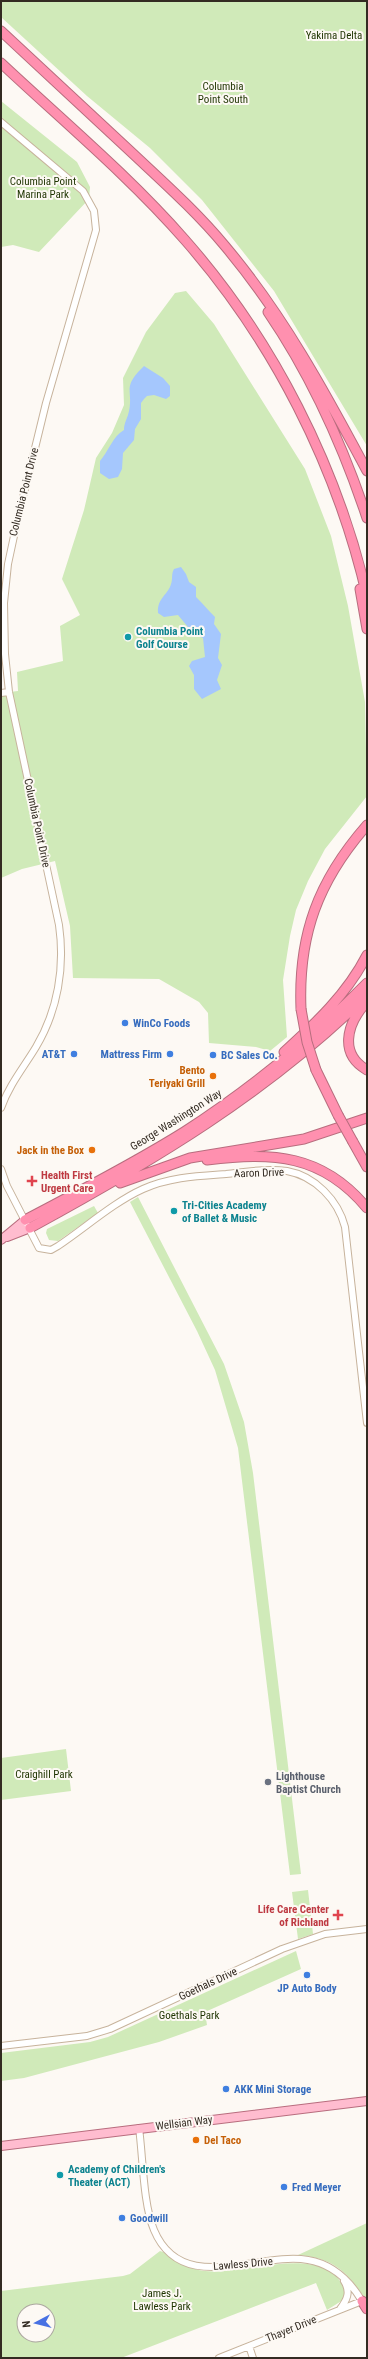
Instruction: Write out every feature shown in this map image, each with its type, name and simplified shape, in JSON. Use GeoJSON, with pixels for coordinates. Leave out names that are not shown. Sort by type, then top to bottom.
{"type":"FeatureCollection","features":[{"type":"Feature","properties":{"kind":"highway"},"geometry":{"type":"LineString","coordinates":[[1,31],[162,182],[187,203],[206,224],[262,294],[304,357],[367,471]]}},
{"type":"Feature","properties":{"kind":"highway"},"geometry":{"type":"LineString","coordinates":[[1,63],[145,198],[186,240],[214,276],[264,348],[296,403],[317,447],[344,517],[367,596]]}},
{"type":"Feature","properties":{"kind":"highway"},"geometry":{"type":"LineString","coordinates":[[162,182],[229,258],[285,340],[319,401],[337,439],[367,518]]}},
{"type":"Feature","properties":{"kind":"highway"},"geometry":{"type":"LineString","coordinates":[[343,426],[367,460]]}},
{"type":"Feature","properties":{"kind":"highway"},"geometry":{"type":"LineString","coordinates":[[344,517],[367,629]]}},
{"type":"Feature","properties":{"kind":"highway"},"geometry":{"type":"LineString","coordinates":[[367,825],[337,865],[314,909],[303,952],[300,979],[301,1009],[307,1042],[316,1070],[367,1167]]}},
{"type":"Feature","properties":{"kind":"highway"},"geometry":{"type":"LineString","coordinates":[[232,1099],[333,1006],[353,980],[367,955]]}},
{"type":"Feature","properties":{"kind":"highway","name":"George Washington Way"},"geometry":{"type":"LineString","coordinates":[[27,1224],[182,1133],[232,1099],[302,1045],[367,983]]}},
{"type":"Feature","properties":{"kind":"highway","name":"George Washington Way"},"geometry":{"type":"LineString","coordinates":[[27,1224],[88,1196],[184,1140],[260,1088],[321,1038],[367,995]]}},
{"type":"Feature","properties":{"kind":"highway"},"geometry":{"type":"LineString","coordinates":[[367,1001],[355,1016],[348,1036],[351,1053],[357,1062],[367,1070]]}},
{"type":"Feature","properties":{"kind":"highway"},"geometry":{"type":"LineString","coordinates":[[88,1196],[166,1165],[214,1153],[317,1136],[367,1118]]}},
{"type":"Feature","properties":{"kind":"highway"},"geometry":{"type":"LineString","coordinates":[[166,1165],[256,1156],[273,1156],[297,1160],[320,1168],[339,1180],[367,1208]]}},
{"type":"Feature","properties":{"kind":"main road","name":"George Washington Way"},"geometry":{"type":"LineString","coordinates":[[1,1240],[27,1224]]}},
{"type":"Feature","properties":{"kind":"main road","name":"Wellsian Way"},"geometry":{"type":"LineString","coordinates":[[1,2146],[367,2101]]}},
{"type":"Feature","properties":{"kind":"street","name":"Columbia Point Drive"},"geometry":{"type":"LineString","coordinates":[[1,122],[83,191],[91,204],[96,224],[94,243],[46,403],[9,557],[5,589],[4,627],[9,692],[59,925],[61,954],[58,990],[47,1026],[9,1089],[1,1108]]}},
{"type":"Feature","properties":{"kind":"street"},"geometry":{"type":"LineString","coordinates":[[1,693],[9,692]]}},
{"type":"Feature","properties":{"kind":"street"},"geometry":{"type":"LineString","coordinates":[[1,1169],[27,1224]]}},
{"type":"Feature","properties":{"kind":"street","name":"Aaron Drive"},"geometry":{"type":"LineString","coordinates":[[27,1224],[39,1248],[51,1250],[130,1195],[165,1181],[200,1176],[277,1170],[292,1172],[308,1179],[330,1197],[337,1208],[345,1227],[367,1423]]}},
{"type":"Feature","properties":{"kind":"street","name":"Goethals Drive"},"geometry":{"type":"LineString","coordinates":[[1,2046],[87,2036],[110,2030],[282,1949],[326,1934],[367,1929]]}},
{"type":"Feature","properties":{"kind":"street","name":"Lawless Drive"},"geometry":{"type":"LineString","coordinates":[[140,2128],[152,2224],[162,2244],[174,2255],[193,2265],[213,2268],[308,2260],[325,2265],[340,2275],[364,2305]]}},
{"type":"Feature","properties":{"kind":"street"},"geometry":{"type":"LineString","coordinates":[[340,2275],[348,2292],[346,2301],[340,2309]]}},
{"type":"Feature","properties":{"kind":"street","name":"Thayer Drive"},"geometry":{"type":"LineString","coordinates":[[219,2358],[340,2309],[364,2305]]}},
{"type":"Feature","properties":{"kind":"street"},"geometry":{"type":"LineString","coordinates":[[249,2346],[253,2358]]}},
{"type":"Feature","properties":{"kind":"green space","name":"Columbia Point South"},"geometry":{"type":"Polygon","coordinates":[[[1,1],[367,1],[367,446],[274,291],[202,200],[150,148],[87,96],[1,17],[1,1]]]}},
{"type":"Feature","properties":{"kind":"green space","name":"Columbia Point Marina Park"},"geometry":{"type":"Polygon","coordinates":[[[1,101],[77,162],[90,187],[89,199],[39,252],[13,245],[1,247],[1,101]]]}},
{"type":"Feature","properties":{"kind":"green space","name":"Columbia Point Golf Course"},"geometry":{"type":"Polygon","coordinates":[[[186,291],[214,324],[305,469],[331,536],[348,606],[365,702],[367,796],[325,849],[308,881],[296,910],[283,980],[287,1037],[270,1051],[256,1047],[209,1043],[208,1013],[199,1002],[159,979],[73,978],[70,926],[55,861],[22,869],[1,878],[1,697],[9,692],[18,691],[17,672],[63,661],[60,626],[80,615],[62,579],[84,510],[96,458],[112,433],[124,405],[123,378],[146,332],[175,293],[186,291]]]}},
{"type":"Feature","properties":{"kind":"green space"},"geometry":{"type":"Polygon","coordinates":[[[138,1197],[224,1364],[244,1422],[253,1473],[301,1874],[290,1875],[238,1448],[215,1370],[197,1331],[130,1202],[138,1197]]]}},
{"type":"Feature","properties":{"kind":"green space"},"geometry":{"type":"Polygon","coordinates":[[[94,1206],[98,1213],[58,1241],[49,1240],[46,1233],[47,1229],[94,1206]]]}},
{"type":"Feature","properties":{"kind":"green space","name":"Craighill Park"},"geometry":{"type":"Polygon","coordinates":[[[66,1749],[71,1791],[1,1800],[1,1758],[66,1749]]]}},
{"type":"Feature","properties":{"kind":"green space"},"geometry":{"type":"Polygon","coordinates":[[[308,1890],[313,1934],[298,1939],[292,1892],[308,1890]]]}},
{"type":"Feature","properties":{"kind":"green space","name":"Goethals Park"},"geometry":{"type":"Polygon","coordinates":[[[296,1951],[301,1969],[205,2012],[207,2025],[159,2042],[24,2078],[1,2081],[1,2053],[90,2042],[108,2037],[296,1951]]]}},
{"type":"Feature","properties":{"kind":"green space"},"geometry":{"type":"Polygon","coordinates":[[[367,2223],[367,2302],[353,2282],[339,2268],[321,2259],[298,2255],[367,2223]]]}},
{"type":"Feature","properties":{"kind":"green space","name":"James J. Lawless Park"},"geometry":{"type":"Polygon","coordinates":[[[160,2251],[192,2268],[205,2271],[222,2271],[284,2264],[304,2264],[322,2267],[337,2277],[346,2293],[343,2300],[327,2310],[316,2283],[121,2358],[1,2358],[1,2291],[130,2274],[160,2251]]]}},
{"type":"Feature","properties":{"kind":"water"},"geometry":{"type":"Polygon","coordinates":[[[144,366],[163,378],[170,386],[170,396],[166,399],[154,395],[147,396],[141,403],[141,419],[135,429],[134,440],[123,453],[122,469],[118,477],[109,479],[100,473],[100,461],[117,436],[124,430],[130,407],[130,385],[132,380],[144,366]]]}},
{"type":"Feature","properties":{"kind":"water"},"geometry":{"type":"Polygon","coordinates":[[[181,567],[189,582],[196,587],[196,597],[215,617],[214,624],[221,634],[218,658],[222,665],[217,680],[221,689],[202,699],[194,689],[194,675],[189,666],[192,661],[205,657],[203,638],[193,633],[178,615],[164,617],[158,613],[159,604],[170,588],[174,569],[181,567]]]}},
{"type":"Feature","properties":{"kind":"place","name":"Columbia Point Golf Course"},"geometry":{"type":"Point","coordinates":[128,637]}},
{"type":"Feature","properties":{"kind":"place","name":"WinCo Foods"},"geometry":{"type":"Point","coordinates":[125,1023]}},
{"type":"Feature","properties":{"kind":"place","name":"AT&T"},"geometry":{"type":"Point","coordinates":[74,1054]}},
{"type":"Feature","properties":{"kind":"place","name":"Mattress Firm"},"geometry":{"type":"Point","coordinates":[170,1054]}},
{"type":"Feature","properties":{"kind":"place","name":"BC Sales Co."},"geometry":{"type":"Point","coordinates":[213,1055]}},
{"type":"Feature","properties":{"kind":"place","name":"Bento Teriyaki Grill"},"geometry":{"type":"Point","coordinates":[213,1076]}},
{"type":"Feature","properties":{"kind":"place","name":"Jack in the Box"},"geometry":{"type":"Point","coordinates":[92,1150]}},
{"type":"Feature","properties":{"kind":"place","name":"Health First Urgent Care"},"geometry":{"type":"Point","coordinates":[32,1181]}},
{"type":"Feature","properties":{"kind":"place","name":"Tri-Cities Academy of Ballet & Music"},"geometry":{"type":"Point","coordinates":[174,1211]}},
{"type":"Feature","properties":{"kind":"place","name":"Lighthouse Baptist Church"},"geometry":{"type":"Point","coordinates":[268,1782]}},
{"type":"Feature","properties":{"kind":"place","name":"Life Care Center of Richland"},"geometry":{"type":"Point","coordinates":[338,1915]}},
{"type":"Feature","properties":{"kind":"place","name":"JP Auto Body"},"geometry":{"type":"Point","coordinates":[307,1975]}},
{"type":"Feature","properties":{"kind":"place","name":"AKK Mini Storage"},"geometry":{"type":"Point","coordinates":[226,2089]}},
{"type":"Feature","properties":{"kind":"place","name":"Del Taco"},"geometry":{"type":"Point","coordinates":[196,2140]}},
{"type":"Feature","properties":{"kind":"place","name":"Academy of Children's Theater (ACT)"},"geometry":{"type":"Point","coordinates":[60,2175]}},
{"type":"Feature","properties":{"kind":"place","name":"Fred Meyer"},"geometry":{"type":"Point","coordinates":[284,2187]}},
{"type":"Feature","properties":{"kind":"place","name":"Goodwill"},"geometry":{"type":"Point","coordinates":[122,2218]}},
{"type":"Feature","properties":{"kind":"park label","name":"Yakima Delta"},"geometry":{"type":"Point","coordinates":[334,35]}}]}
